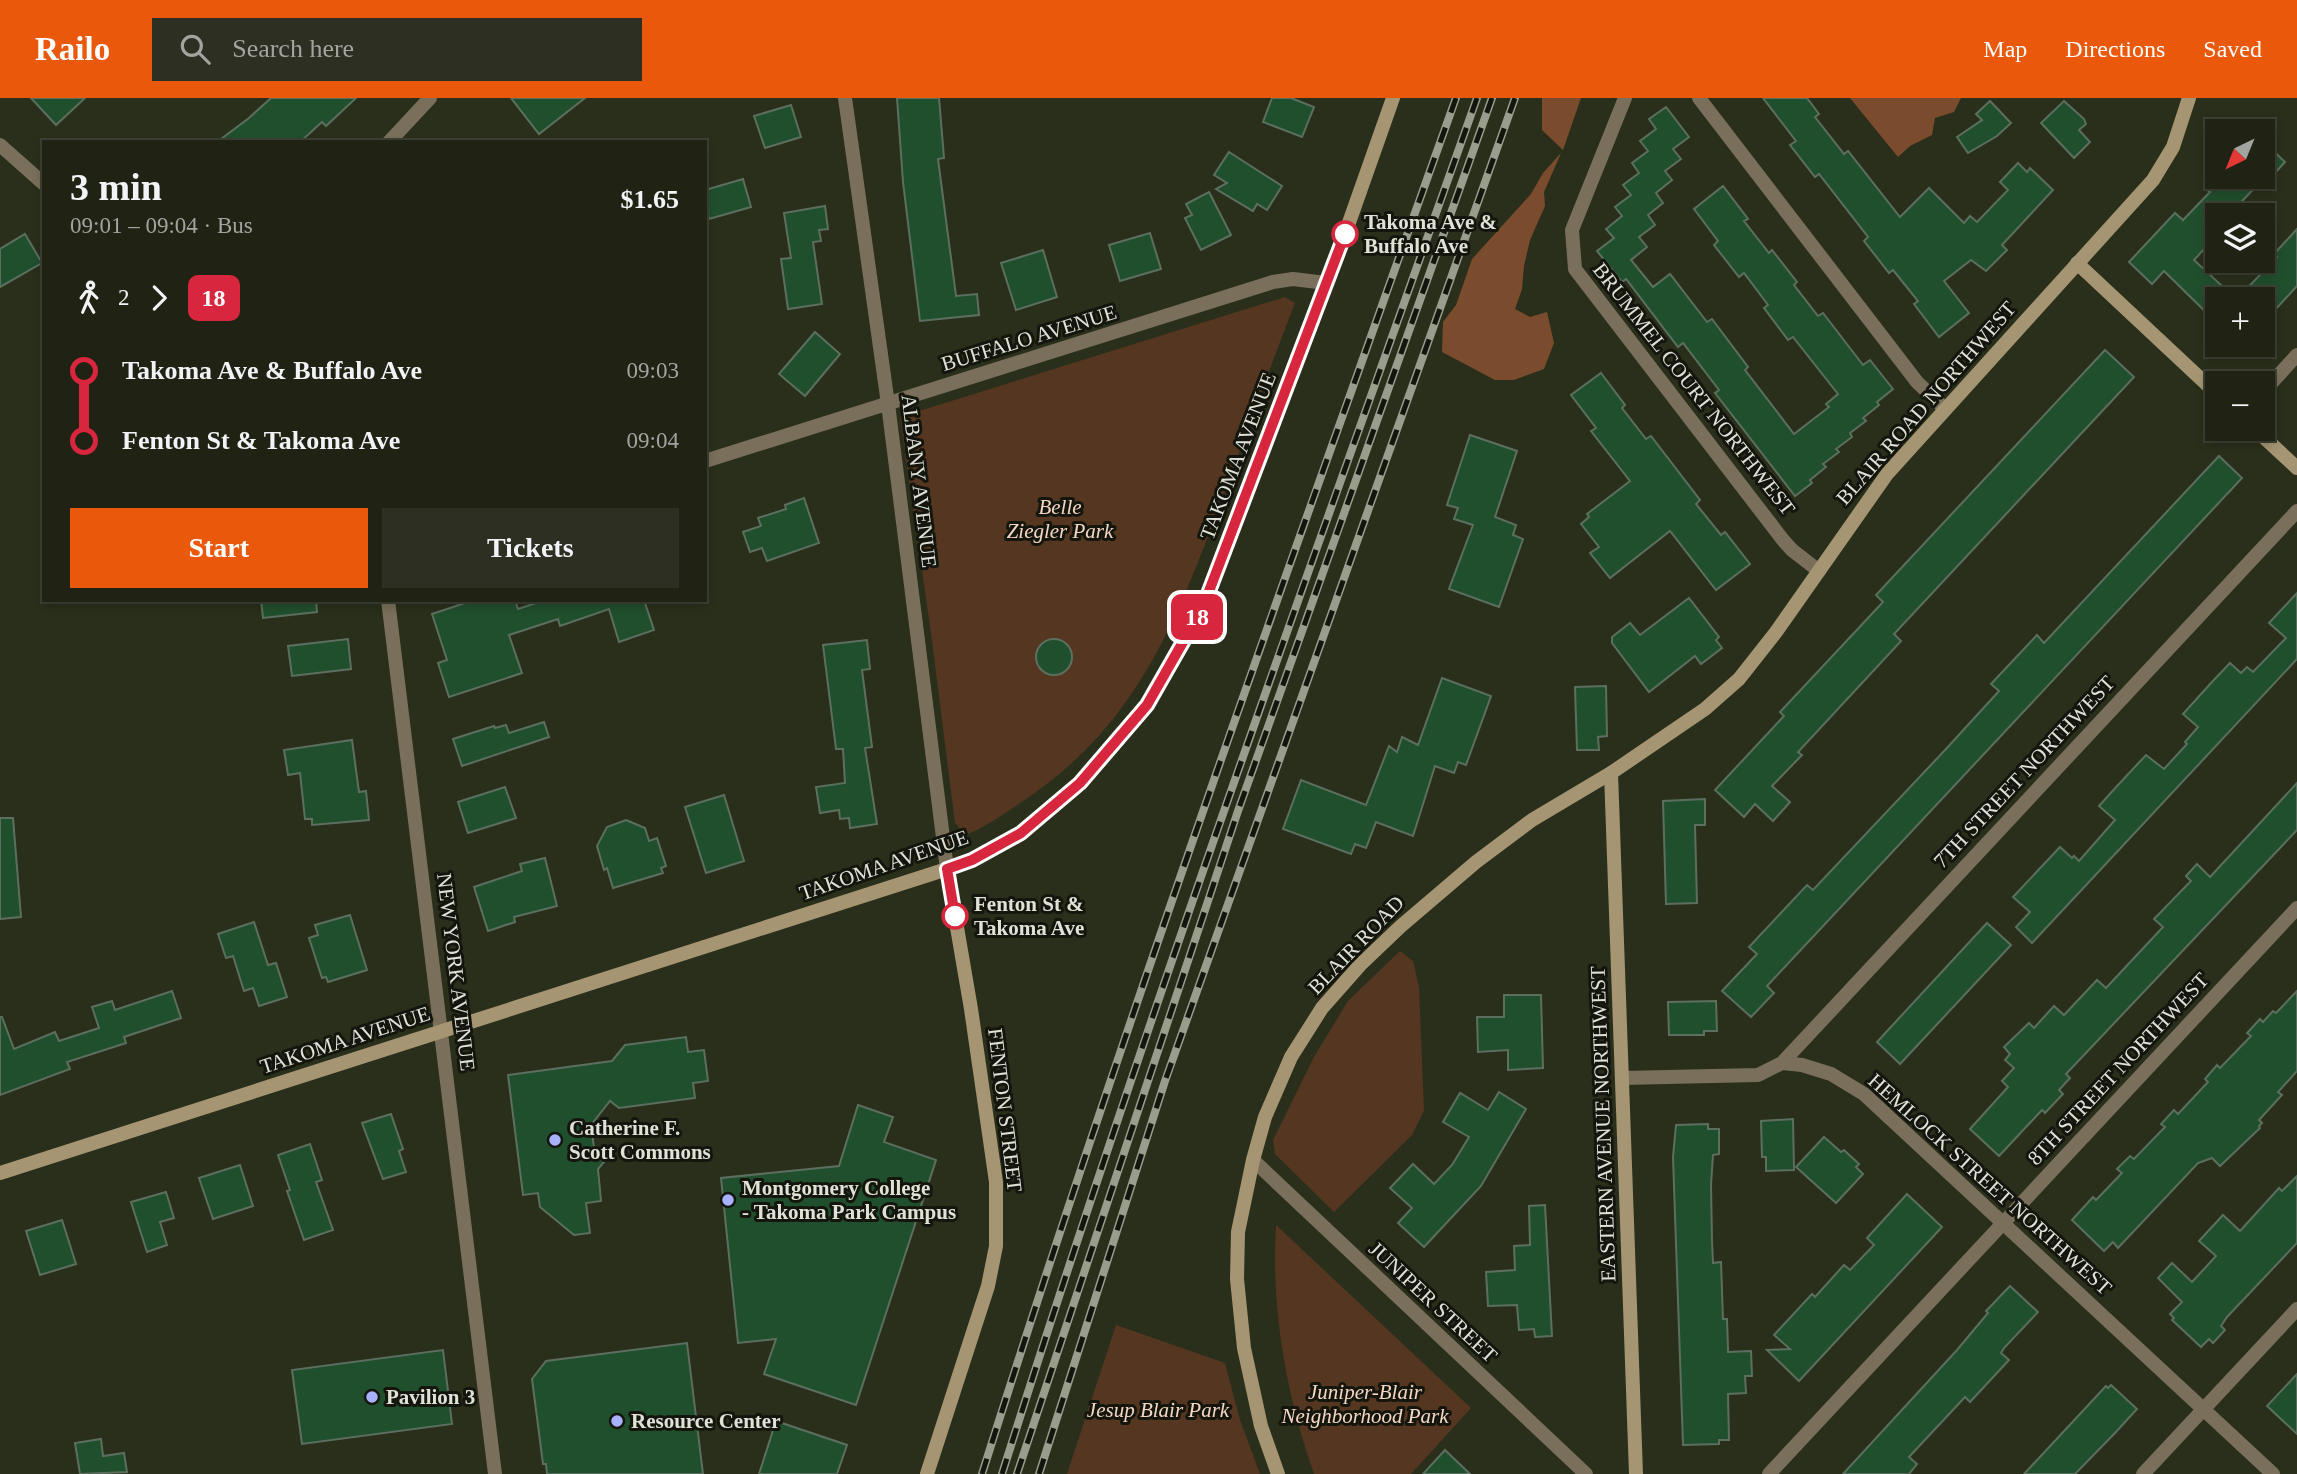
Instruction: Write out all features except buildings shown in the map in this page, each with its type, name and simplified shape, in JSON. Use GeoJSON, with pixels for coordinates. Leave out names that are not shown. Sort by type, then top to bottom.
{"type":"FeatureCollection","features":[{"type":"Feature","properties":{"kind":"street"},"geometry":{"type":"LineString","coordinates":[[391,140],[430,98]]}},
{"type":"Feature","properties":{"kind":"street","name":"ALBANY AVENUE"},"geometry":{"type":"LineString","coordinates":[[845,98],[888,404],[947,869]]}},
{"type":"Feature","properties":{"kind":"street","name":"TAKOMA AVENUE"},"geometry":{"type":"LineString","coordinates":[[0,1173],[947,869],[972,860],[1021,833],[1080,783],[1147,705],[1203,607],[1393,98]]}},
{"type":"Feature","properties":{"kind":"street","name":"BRUMMEL COURT NORTHWEST"},"geometry":{"type":"LineString","coordinates":[[1625,98],[1572,230],[1575,270],[1783,540],[1819,571]]}},
{"type":"Feature","properties":{"kind":"street"},"geometry":{"type":"LineString","coordinates":[[1699,98],[1917,382],[1945,409]]}},
{"type":"Feature","properties":{"kind":"street","name":"BLAIR ROAD NORTHWEST"},"geometry":{"type":"LineString","coordinates":[[1611,773],[1705,709],[1739,679],[1776,632],[1876,489],[2161,170],[2173,147],[2189,98]]}},
{"type":"Feature","properties":{"kind":"street"},"geometry":{"type":"LineString","coordinates":[[0,145],[42,182]]}},
{"type":"Feature","properties":{"kind":"street"},"geometry":{"type":"LineString","coordinates":[[2077,263],[2205,383]]}},
{"type":"Feature","properties":{"kind":"street","name":"BUFFALO AVENUE"},"geometry":{"type":"LineString","coordinates":[[707,460],[1273,282],[1293,279],[1326,283]]}},
{"type":"Feature","properties":{"kind":"street"},"geometry":{"type":"LineString","coordinates":[[2275,379],[2297,355]]}},
{"type":"Feature","properties":{"kind":"street"},"geometry":{"type":"LineString","coordinates":[[2268,441],[2297,468]]}},
{"type":"Feature","properties":{"kind":"street","name":"7TH STREET NORTHWEST"},"geometry":{"type":"LineString","coordinates":[[1782,1063],[2297,511]]}},
{"type":"Feature","properties":{"kind":"street","name":"NEW YORK AVENUE"},"geometry":{"type":"LineString","coordinates":[[388,602],[443,1031],[495,1474]]}},
{"type":"Feature","properties":{"kind":"street","name":"EASTERN AVENUE NORTHWEST"},"geometry":{"type":"LineString","coordinates":[[1611,773],[1636,1474]]}},
{"type":"Feature","properties":{"kind":"street","name":"BLAIR ROAD"},"geometry":{"type":"LineString","coordinates":[[1278,1474],[1261,1426],[1244,1348],[1237,1279],[1238,1232],[1265,1117],[1291,1058],[1322,1008],[1360,965],[1425,903],[1532,820],[1611,773]]}},
{"type":"Feature","properties":{"kind":"street","name":"FENTON STREET"},"geometry":{"type":"LineString","coordinates":[[927,1474],[988,1286],[996,1246],[996,1182],[947,869]]}},
{"type":"Feature","properties":{"kind":"street","name":"8TH STREET NORTHWEST"},"geometry":{"type":"LineString","coordinates":[[1769,1474],[2297,908]]}},
{"type":"Feature","properties":{"kind":"street"},"geometry":{"type":"LineString","coordinates":[[1622,1078],[1758,1075],[1782,1063]]}},
{"type":"Feature","properties":{"kind":"street","name":"HEMLOCK STREET NORTHWEST"},"geometry":{"type":"LineString","coordinates":[[1782,1063],[1802,1065],[1831,1074],[1864,1094],[2273,1474]]}},
{"type":"Feature","properties":{"kind":"street","name":"JUNIPER STREET"},"geometry":{"type":"LineString","coordinates":[[1253,1160],[1586,1474]]}},
{"type":"Feature","properties":{"kind":"street"},"geometry":{"type":"LineString","coordinates":[[2143,1474],[2297,1309]]}},
{"type":"Feature","properties":{"kind":"green space","name":"Belle Ziegler Park"},"geometry":{"type":"Polygon","coordinates":[[[1285,297],[1295,303],[1190,581],[1150,664],[1125,703],[1096,739],[1061,772],[1000,817],[965,835],[955,823],[900,417],[1285,297]]]}},
{"type":"Feature","properties":{"kind":"green space"},"geometry":{"type":"Polygon","coordinates":[[[1400,951],[1413,961],[1419,987],[1424,1111],[1412,1135],[1334,1212],[1275,1154],[1273,1140],[1314,1057],[1348,1001],[1400,951]]]}},
{"type":"Feature","properties":{"kind":"green space","name":"Juniper-Blair Neighborhood Park"},"geometry":{"type":"Polygon","coordinates":[[[1276,1225],[1471,1408],[1411,1474],[1314,1474],[1288,1382],[1278,1320],[1276,1225]]]}},
{"type":"Feature","properties":{"kind":"green space","name":"Jesup Blair Park"},"geometry":{"type":"Polygon","coordinates":[[[1116,1325],[1225,1363],[1240,1420],[1260,1474],[1067,1474],[1116,1325]]]}},
{"type":"Feature","properties":{"kind":"shaded area"},"geometry":{"type":"Polygon","coordinates":[[[1542,98],[1581,98],[1563,150],[1542,130],[1542,98]]]}},
{"type":"Feature","properties":{"kind":"shaded area"},"geometry":{"type":"Polygon","coordinates":[[[1850,98],[1961,98],[1954,112],[1935,118],[1932,135],[1910,146],[1898,157],[1850,98]]]}},
{"type":"Feature","properties":{"kind":"shaded area"},"geometry":{"type":"Polygon","coordinates":[[[1561,153],[1544,192],[1545,206],[1530,240],[1522,289],[1515,309],[1530,317],[1547,312],[1554,343],[1544,369],[1514,380],[1495,380],[1442,352],[1443,322],[1456,305],[1472,259],[1531,194],[1543,173],[1561,153]]]}},
{"type":"Feature","properties":{"kind":"railway"},"geometry":{"type":"LineString","coordinates":[[982,1474],[1153,956],[1456,98]]}},
{"type":"Feature","properties":{"kind":"railway"},"geometry":{"type":"LineString","coordinates":[[1002,1474],[1174,956],[1477,98]]}},
{"type":"Feature","properties":{"kind":"railway"},"geometry":{"type":"LineString","coordinates":[[1017,1474],[1238,811],[1492,98]]}},
{"type":"Feature","properties":{"kind":"railway"},"geometry":{"type":"LineString","coordinates":[[1039,1474],[1165,1081],[1515,98]]}},
{"type":"Feature","properties":{"kind":"bus line","name":"18"},"geometry":{"type":"LineString","coordinates":[[955,916],[947,869],[972,860],[1021,833],[1080,783],[1147,705],[1203,607],[1345,234]]}},
{"type":"Feature","properties":{"kind":"place","name":"Takoma Ave & Buffalo Ave"},"geometry":{"type":"Point","coordinates":[1345,234]}},
{"type":"Feature","properties":{"kind":"place","name":"Fenton St & Takoma Ave"},"geometry":{"type":"Point","coordinates":[955,916]}},
{"type":"Feature","properties":{"kind":"place","name":"Catherine F. Scott Commons"},"geometry":{"type":"Point","coordinates":[555,1140]}},
{"type":"Feature","properties":{"kind":"place","name":"Montgomery College - Takoma Park Campus"},"geometry":{"type":"Point","coordinates":[728,1200]}},
{"type":"Feature","properties":{"kind":"place","name":"Pavilion 3"},"geometry":{"type":"Point","coordinates":[372,1397]}},
{"type":"Feature","properties":{"kind":"place","name":"Resource Center"},"geometry":{"type":"Point","coordinates":[617,1421]}}]}
